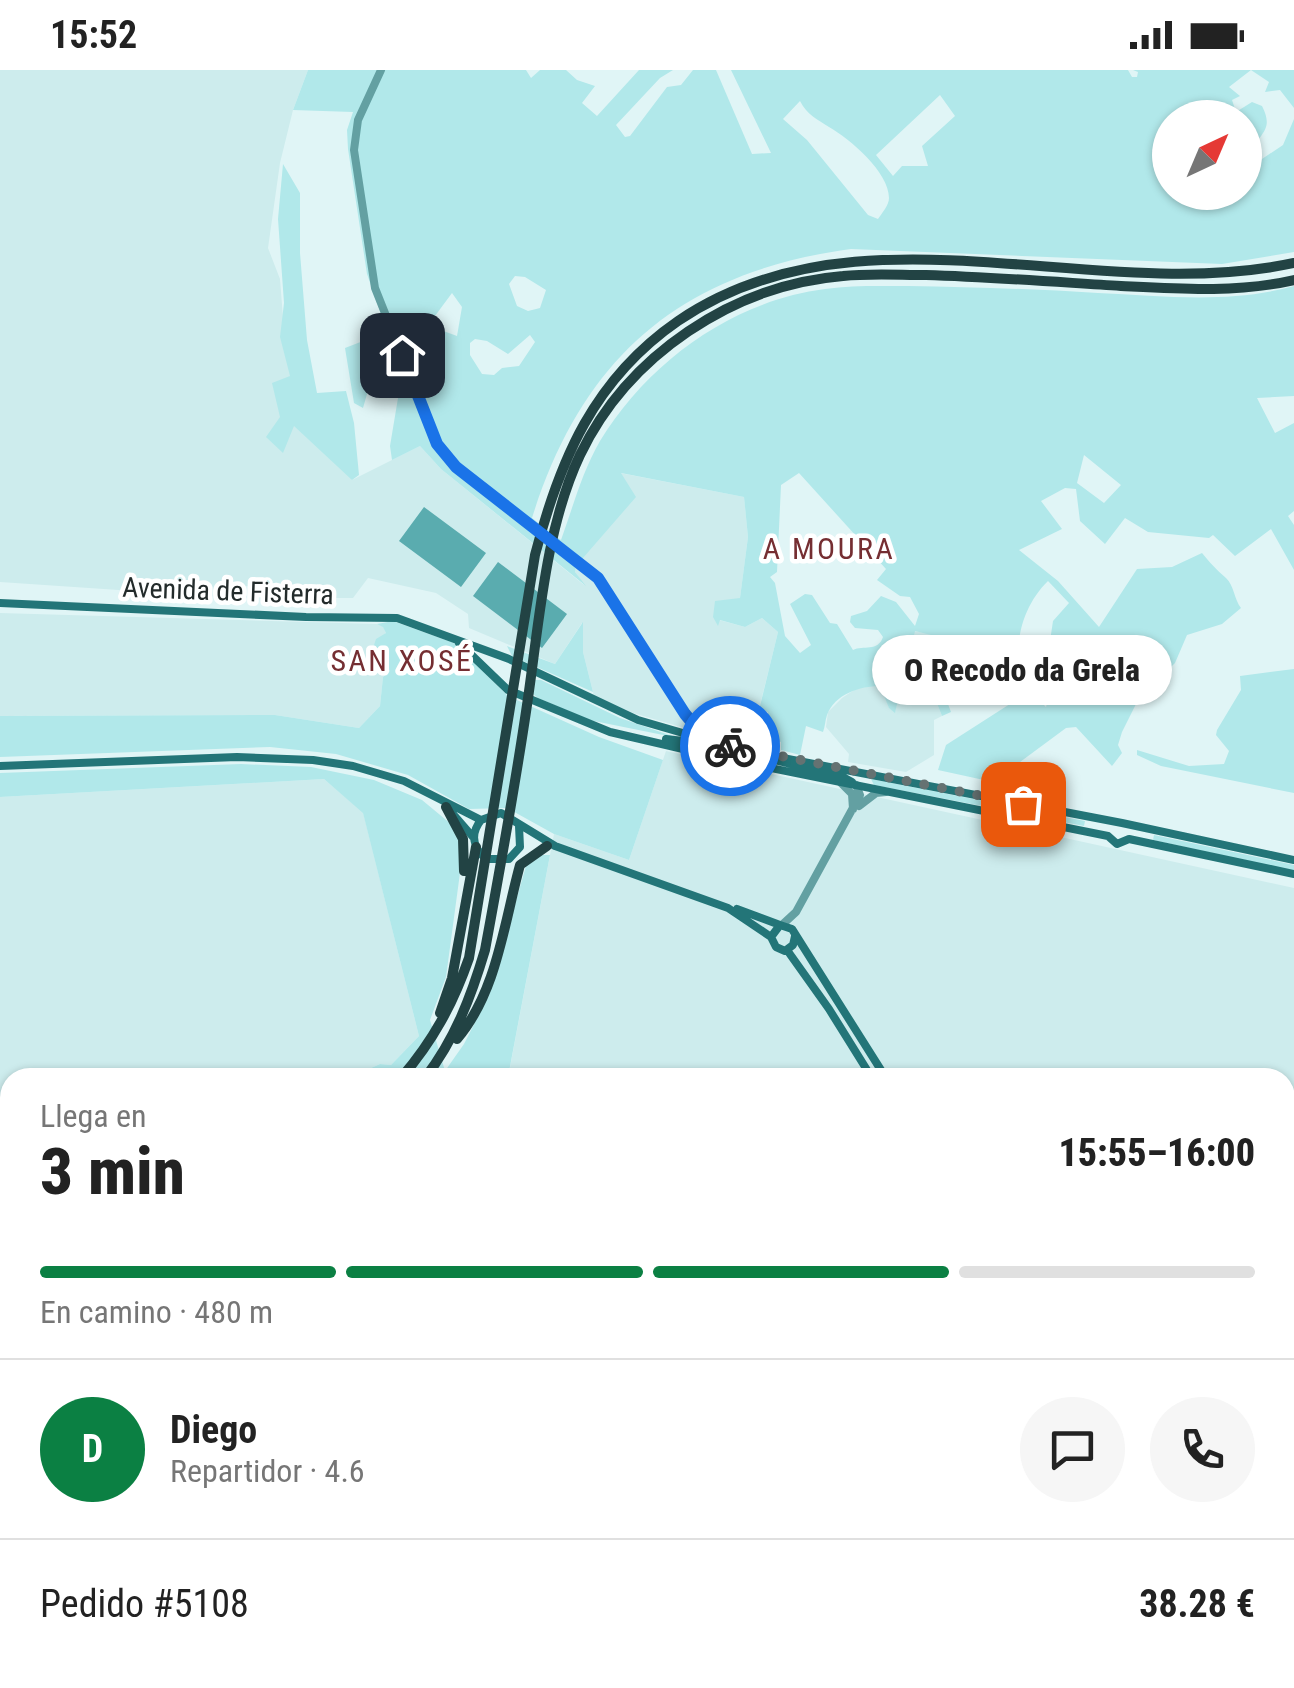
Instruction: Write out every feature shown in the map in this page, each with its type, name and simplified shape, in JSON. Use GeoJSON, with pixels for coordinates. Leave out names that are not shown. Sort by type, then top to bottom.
{"type":"FeatureCollection","features":[{"type":"Feature","properties":{"kind":"highway"},"geometry":{"type":"LineString","coordinates":[[409,1068],[453,1002],[469,958],[535,554],[553,489],[571,447],[607,386],[667,329],[754,280],[839,261],[926,261],[1200,276],[1251,272],[1294,262]]}},
{"type":"Feature","properties":{"kind":"highway"},"geometry":{"type":"LineString","coordinates":[[446,1051],[472,995],[485,950],[540,610],[558,524],[581,454],[614,400],[640,371],[696,326],[734,304],[786,286],[842,276],[927,275],[1203,291],[1294,280]]}},
{"type":"Feature","properties":{"kind":"highway"},"geometry":{"type":"LineString","coordinates":[[443,803],[463,839],[465,896]]}},
{"type":"Feature","properties":{"kind":"highway"},"geometry":{"type":"LineString","coordinates":[[417,1058],[448,992],[475,843]]}},
{"type":"Feature","properties":{"kind":"highway"},"geometry":{"type":"LineString","coordinates":[[432,1068],[471,1020],[492,974],[520,865],[551,846]]}},
{"type":"Feature","properties":{"kind":"highway"},"geometry":{"type":"LineString","coordinates":[[504,928],[518,851]]}},
{"type":"Feature","properties":{"kind":"main road","name":"Avenida de Fisterra"},"geometry":{"type":"LineString","coordinates":[[0,603],[397,618],[452,637],[638,720],[690,736],[762,754],[1294,860]]}},
{"type":"Feature","properties":{"kind":"main road","name":"Avenida de Fisterra"},"geometry":{"type":"LineString","coordinates":[[452,637],[508,690],[592,726],[726,759],[1108,836],[1117,844],[1128,839],[1294,874]]}},
{"type":"Feature","properties":{"kind":"main road"},"geometry":{"type":"LineString","coordinates":[[537,703],[525,689],[528,678],[538,676],[560,684]]}},
{"type":"Feature","properties":{"kind":"main road"},"geometry":{"type":"LineString","coordinates":[[592,726],[676,741],[690,736]]}},
{"type":"Feature","properties":{"kind":"main road"},"geometry":{"type":"LineString","coordinates":[[762,754],[786,764],[841,776],[856,785]]}},
{"type":"Feature","properties":{"kind":"main road"},"geometry":{"type":"LineString","coordinates":[[0,766],[284,757],[382,773],[480,820],[501,813],[551,846],[788,928],[879,1068]]}},
{"type":"Feature","properties":{"kind":"main road"},"geometry":{"type":"LineString","coordinates":[[443,803],[480,854],[494,861],[502,861],[518,851],[551,846]]}},
{"type":"Feature","properties":{"kind":"main road"},"geometry":{"type":"LineString","coordinates":[[475,843],[480,820]]}},
{"type":"Feature","properties":{"kind":"main road"},"geometry":{"type":"LineString","coordinates":[[1108,836],[1110,828],[1120,824],[1130,831],[1128,839]]}},
{"type":"Feature","properties":{"kind":"main road"},"geometry":{"type":"LineString","coordinates":[[518,851],[519,826]]}},
{"type":"Feature","properties":{"kind":"main road"},"geometry":{"type":"LineString","coordinates":[[728,908],[770,936],[776,947],[787,950],[830,1008],[866,1068]]}},
{"type":"Feature","properties":{"kind":"main road"},"geometry":{"type":"LineString","coordinates":[[770,936],[788,928]]}},
{"type":"Feature","properties":{"kind":"main road"},"geometry":{"type":"LineString","coordinates":[[787,950],[788,928]]}},
{"type":"Feature","properties":{"kind":"street"},"geometry":{"type":"LineString","coordinates":[[381,70],[357,128],[354,150],[362,219],[375,288],[437,444],[456,467],[598,578],[685,714],[702,734],[721,744]]}},
{"type":"Feature","properties":{"kind":"street"},"geometry":{"type":"LineString","coordinates":[[676,732],[685,714]]}},
{"type":"Feature","properties":{"kind":"street"},"geometry":{"type":"LineString","coordinates":[[690,736],[694,725]]}},
{"type":"Feature","properties":{"kind":"street"},"geometry":{"type":"LineString","coordinates":[[840,782],[852,794],[853,813]]}},
{"type":"Feature","properties":{"kind":"street"},"geometry":{"type":"LineString","coordinates":[[788,928],[853,813],[860,795],[856,785]]}},
{"type":"Feature","properties":{"kind":"street"},"geometry":{"type":"LineString","coordinates":[[853,813],[876,794],[888,792]]}},
{"type":"Feature","properties":{"kind":"shaded area"},"geometry":{"type":"Polygon","coordinates":[[[0,70],[308,70],[280,163],[268,248],[280,279],[286,356],[352,480],[420,446],[441,469],[584,585],[575,572],[576,566],[620,473],[744,497],[748,537],[740,598],[719,620],[745,627],[762,618],[778,632],[760,705],[742,701],[733,742],[633,713],[594,696],[583,652],[582,623],[555,664],[469,628],[468,614],[436,593],[368,578],[353,598],[273,598],[270,587],[241,586],[237,598],[0,582],[0,70]]]}},
{"type":"Feature","properties":{"kind":"shaded area"},"geometry":{"type":"Polygon","coordinates":[[[308,70],[526,70],[531,78],[540,70],[566,70],[577,80],[595,86],[582,103],[597,116],[639,70],[673,70],[660,78],[616,125],[625,137],[630,136],[667,87],[681,85],[693,70],[716,70],[752,154],[771,153],[731,70],[1128,70],[1132,77],[1137,77],[1138,72],[1133,70],[1251,70],[1229,87],[1240,96],[1232,100],[1152,100],[1152,210],[1262,210],[1262,159],[1283,145],[1294,119],[1294,252],[1222,264],[851,249],[791,260],[737,278],[689,301],[647,331],[611,367],[580,410],[553,461],[532,518],[561,540],[600,441],[642,386],[696,340],[757,307],[791,296],[835,288],[887,286],[1221,297],[1294,286],[1294,396],[1257,398],[1275,433],[1294,423],[1294,511],[1288,516],[1294,525],[1294,570],[1271,529],[1235,556],[1213,535],[1209,538],[1148,532],[1125,518],[1105,544],[1080,521],[1076,489],[1065,488],[1041,501],[1062,529],[1019,550],[1058,581],[1099,627],[1137,569],[1172,567],[1202,553],[1229,581],[1241,608],[1222,624],[1187,635],[1175,663],[1139,698],[1122,732],[1118,745],[1122,753],[1112,766],[1076,727],[1066,728],[993,782],[938,770],[946,745],[1013,702],[1027,688],[1046,707],[1052,685],[1111,677],[1116,656],[1050,641],[1053,621],[1069,603],[1048,581],[1025,617],[1019,639],[1020,659],[1017,663],[1005,657],[956,693],[948,704],[951,712],[942,716],[932,691],[920,681],[931,635],[915,631],[907,665],[900,672],[904,675],[895,713],[880,686],[857,690],[831,708],[823,732],[806,726],[800,755],[781,750],[781,742],[765,736],[768,712],[759,710],[778,632],[762,618],[745,627],[720,620],[718,626],[713,617],[715,601],[740,598],[748,537],[744,497],[621,473],[636,497],[576,566],[575,572],[586,586],[441,469],[420,446],[392,460],[390,446],[402,374],[367,274],[348,149],[347,130],[353,112],[293,110],[308,70]],[[940,95],[876,155],[893,176],[902,166],[928,166],[922,146],[955,116],[940,95]],[[800,101],[783,119],[807,140],[868,215],[878,219],[889,198],[876,167],[800,101]],[[515,276],[509,284],[517,306],[528,311],[540,308],[546,290],[525,277],[515,276]],[[452,293],[432,320],[438,329],[457,336],[462,307],[452,293]],[[530,335],[508,354],[487,341],[475,339],[470,343],[470,355],[482,374],[494,375],[502,368],[519,366],[535,342],[530,335]],[[1084,455],[1077,483],[1104,503],[1121,485],[1084,455]],[[799,473],[781,485],[777,572],[770,577],[775,583],[785,636],[800,653],[811,645],[790,604],[805,594],[812,595],[830,623],[837,624],[853,650],[881,642],[883,637],[878,630],[855,628],[850,622],[851,616],[867,611],[881,596],[896,602],[915,626],[919,614],[910,597],[900,596],[877,580],[886,569],[799,473]]]}},
{"type":"Feature","properties":{"kind":"shaded area"},"geometry":{"type":"Polygon","coordinates":[[[1251,70],[1294,70],[1294,108],[1280,90],[1265,92],[1269,82],[1251,70]]]}},
{"type":"Feature","properties":{"kind":"shaded area"},"geometry":{"type":"Polygon","coordinates":[[[1262,106],[1266,115],[1262,133],[1262,106]]]}},
{"type":"Feature","properties":{"kind":"shaded area"},"geometry":{"type":"Polygon","coordinates":[[[283,164],[300,193],[307,340],[317,393],[346,391],[354,423],[359,475],[352,480],[294,426],[283,453],[266,437],[280,417],[272,383],[290,376],[280,337],[284,303],[278,219],[283,164]]]}},
{"type":"Feature","properties":{"kind":"shaded area"},"geometry":{"type":"Polygon","coordinates":[[[376,336],[382,352],[372,356],[373,373],[363,408],[354,403],[345,348],[376,336]]]}},
{"type":"Feature","properties":{"kind":"shaded area"},"geometry":{"type":"Polygon","coordinates":[[[424,507],[486,553],[461,587],[399,541],[424,507]]]}},
{"type":"Feature","properties":{"kind":"shaded area"},"geometry":{"type":"Polygon","coordinates":[[[498,562],[567,614],[542,648],[473,596],[498,562]]]}},
{"type":"Feature","properties":{"kind":"shaded area"},"geometry":{"type":"Polygon","coordinates":[[[0,613],[377,624],[386,633],[374,645],[390,671],[383,677],[380,706],[359,728],[275,715],[0,716],[0,613]]]}},
{"type":"Feature","properties":{"kind":"shaded area"},"geometry":{"type":"Polygon","coordinates":[[[393,621],[454,643],[508,696],[599,737],[663,760],[629,860],[554,834],[507,808],[469,809],[408,775],[336,754],[270,747],[0,757],[0,716],[275,715],[359,728],[380,706],[383,677],[390,671],[374,645],[386,633],[377,624],[393,621]]]}},
{"type":"Feature","properties":{"kind":"shaded area"},"geometry":{"type":"Polygon","coordinates":[[[583,622],[583,652],[593,692],[512,656],[507,646],[555,664],[583,622]]]}},
{"type":"Feature","properties":{"kind":"shaded area"},"geometry":{"type":"Polygon","coordinates":[[[914,631],[931,634],[920,681],[932,691],[942,716],[934,720],[934,755],[906,772],[848,762],[849,754],[826,727],[828,712],[860,686],[880,686],[895,712],[914,631]]]}},
{"type":"Feature","properties":{"kind":"shaded area"},"geometry":{"type":"Polygon","coordinates":[[[1294,669],[1294,793],[1161,766],[1137,755],[1137,750],[1189,766],[1224,764],[1229,751],[1216,735],[1241,690],[1240,676],[1294,669]]]}},
{"type":"Feature","properties":{"kind":"shaded area"},"geometry":{"type":"Polygon","coordinates":[[[534,680],[620,718],[678,738],[589,720],[538,698],[533,694],[534,680]]]}},
{"type":"Feature","properties":{"kind":"shaded area"},"geometry":{"type":"Polygon","coordinates":[[[666,751],[1294,888],[1294,1068],[510,1068],[554,834],[629,860],[666,751]]]}},
{"type":"Feature","properties":{"kind":"shaded area"},"geometry":{"type":"Polygon","coordinates":[[[241,764],[311,767],[374,780],[422,800],[451,824],[462,858],[446,977],[430,1020],[444,1068],[371,1068],[391,1065],[419,1036],[363,813],[324,779],[0,797],[0,773],[241,764]]]}},
{"type":"Feature","properties":{"kind":"shaded area"},"geometry":{"type":"Polygon","coordinates":[[[324,779],[363,812],[419,1036],[391,1065],[371,1068],[0,1068],[0,797],[324,779]]]}},
{"type":"Feature","properties":{"kind":"shaded area"},"geometry":{"type":"Polygon","coordinates":[[[871,779],[1085,821],[1084,826],[874,785],[871,779]]]}},
{"type":"Feature","properties":{"kind":"shaded area"},"geometry":{"type":"Polygon","coordinates":[[[1154,835],[1294,865],[1294,871],[1153,840],[1154,835]]]}},
{"type":"Feature","properties":{"kind":"shaded area"},"geometry":{"type":"Polygon","coordinates":[[[538,855],[550,855],[510,1068],[447,1068],[489,995],[526,866],[538,855]]]}},
{"type":"Feature","properties":{"kind":"way so far"},"geometry":{"type":"LineString","coordinates":[[730,746],[1023,804]]}},
{"type":"Feature","properties":{"kind":"place","name":"O Recodo da Grela"},"geometry":{"type":"Point","coordinates":[1023,804]}},
{"type":"Feature","properties":{"kind":"district","name":"A MOURA"},"geometry":{"type":"Point","coordinates":[829,548]}},
{"type":"Feature","properties":{"kind":"district","name":"SAN XOSÉ"},"geometry":{"type":"Point","coordinates":[402,660]}},
{"type":"Feature","properties":{"kind":"route"},"geometry":{"type":"LineString","coordinates":[[402,355],[437,444],[456,467],[598,578],[685,714],[702,734],[730,746]]}}]}
